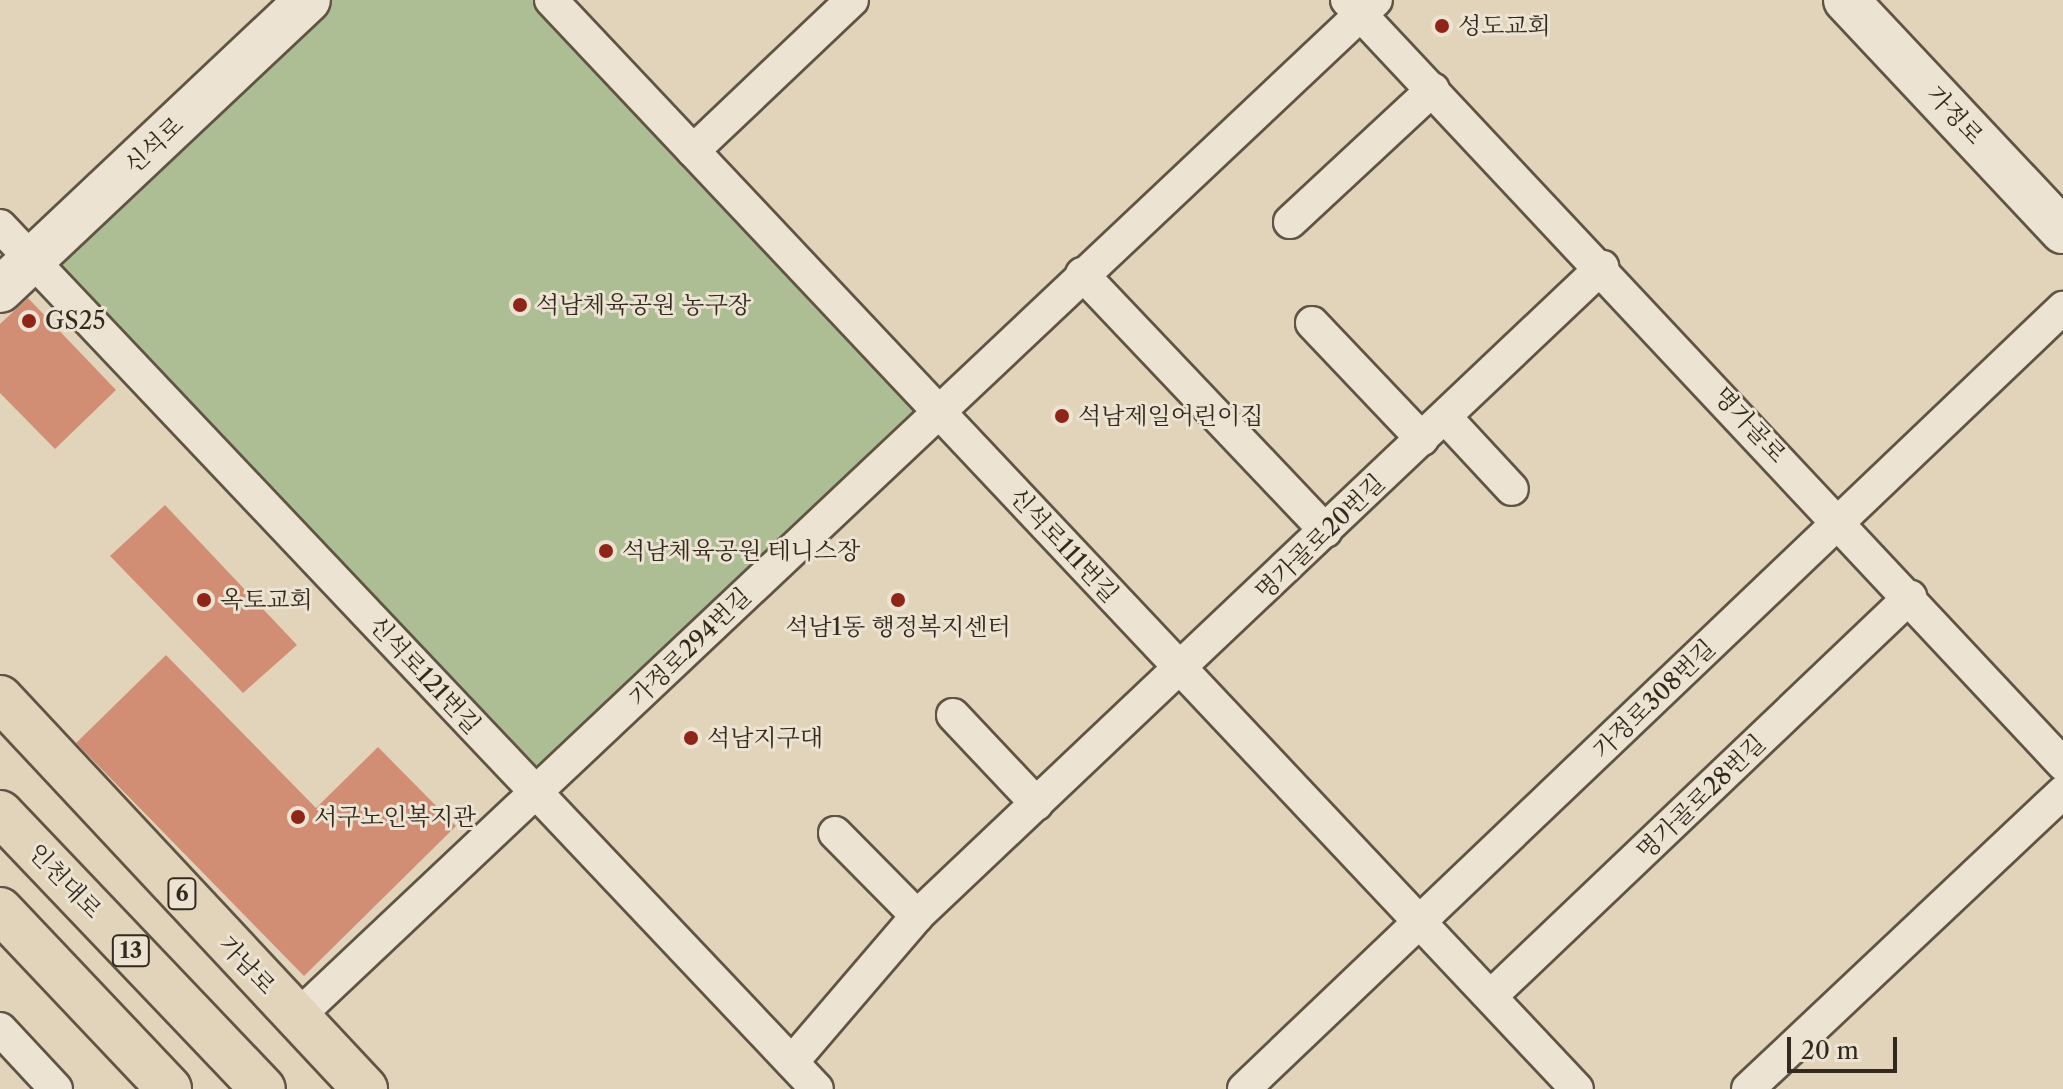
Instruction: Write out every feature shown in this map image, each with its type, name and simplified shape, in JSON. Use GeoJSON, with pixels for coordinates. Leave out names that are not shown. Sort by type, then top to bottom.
{"type":"FeatureCollection","features":[{"type":"Feature","properties":{"kind":"main road","name":"가남로"},"geometry":{"type":"LineString","coordinates":[[0,698],[365,1089]]}},
{"type":"Feature","properties":{"kind":"main road","name":"인천대로"},"geometry":{"type":"LineString","coordinates":[[0,813],[263,1089]]}},
{"type":"Feature","properties":{"kind":"main road"},"geometry":{"type":"LineString","coordinates":[[0,910],[169,1089]]}},
{"type":"Feature","properties":{"kind":"street","name":"신석로"},"geometry":{"type":"LineString","coordinates":[[0,290],[308,0]]}},
{"type":"Feature","properties":{"kind":"street","name":"신석로111번길"},"geometry":{"type":"LineString","coordinates":[[551,0],[1577,1089]]}},
{"type":"Feature","properties":{"kind":"street"},"geometry":{"type":"LineString","coordinates":[[693,151],[852,0]]}},
{"type":"Feature","properties":{"kind":"street","name":"가정로"},"geometry":{"type":"LineString","coordinates":[[1846,0],[2063,231]]}},
{"type":"Feature","properties":{"kind":"street","name":"명가골로"},"geometry":{"type":"LineString","coordinates":[[1361,5],[1433,89],[1840,521],[2063,764]]}},
{"type":"Feature","properties":{"kind":"street","name":"가정로294번길"},"geometry":{"type":"LineString","coordinates":[[296,1018],[537,793],[1361,5]]}},
{"type":"Feature","properties":{"kind":"street"},"geometry":{"type":"LineString","coordinates":[[1290,222],[1433,89]]}},
{"type":"Feature","properties":{"kind":"street","name":"신석로121번길"},"geometry":{"type":"LineString","coordinates":[[0,226],[817,1089]]}},
{"type":"Feature","properties":{"kind":"street","name":"명가골로20번길"},"geometry":{"type":"LineString","coordinates":[[792,1062],[917,916],[1182,670],[1602,267]]}},
{"type":"Feature","properties":{"kind":"street"},"geometry":{"type":"LineString","coordinates":[[1082,274],[1326,531]]}},
{"type":"Feature","properties":{"kind":"street","name":"가정로308번길"},"geometry":{"type":"LineString","coordinates":[[1244,1089],[2063,308]]}},
{"type":"Feature","properties":{"kind":"street"},"geometry":{"type":"LineString","coordinates":[[1312,323],[1422,439]]}},
{"type":"Feature","properties":{"kind":"street"},"geometry":{"type":"LineString","coordinates":[[1445,417],[1512,489]]}},
{"type":"Feature","properties":{"kind":"street","name":"명가골로28번길"},"geometry":{"type":"LineString","coordinates":[[1491,996],[1910,597]]}},
{"type":"Feature","properties":{"kind":"street"},"geometry":{"type":"LineString","coordinates":[[953,715],[1037,804]]}},
{"type":"Feature","properties":{"kind":"street"},"geometry":{"type":"LineString","coordinates":[[1748,1089],[2063,792]]}},
{"type":"Feature","properties":{"kind":"street"},"geometry":{"type":"LineString","coordinates":[[835,833],[917,916]]}},
{"type":"Feature","properties":{"kind":"street"},"geometry":{"type":"LineString","coordinates":[[0,1029],[56,1089]]}},
{"type":"Feature","properties":{"kind":"green space"},"geometry":{"type":"Polygon","coordinates":[[[308,0],[551,0],[937,411],[537,793],[32,261],[308,0]]]}},
{"type":"Feature","properties":{"kind":"building"},"geometry":{"type":"Polygon","coordinates":[[[28,298],[116,390],[55,449],[0,393],[0,324],[28,298]]]}},
{"type":"Feature","properties":{"kind":"building","name":"옥토교회"},"geometry":{"type":"Polygon","coordinates":[[[165,505],[297,645],[243,693],[110,556],[165,505]]]}},
{"type":"Feature","properties":{"kind":"building","name":"서구노인복지관"},"geometry":{"type":"Polygon","coordinates":[[[166,655],[316,808],[378,747],[456,826],[304,976],[76,743],[166,655]]]}},
{"type":"Feature","properties":{"kind":"place","name":"성도교회"},"geometry":{"type":"Point","coordinates":[1442,26]}},
{"type":"Feature","properties":{"kind":"place","name":"석남체육공원 농구장"},"geometry":{"type":"Point","coordinates":[520,305]}},
{"type":"Feature","properties":{"kind":"place","name":"GS25"},"geometry":{"type":"Point","coordinates":[29,321]}},
{"type":"Feature","properties":{"kind":"place","name":"석남제일어린이집"},"geometry":{"type":"Point","coordinates":[1062,416]}},
{"type":"Feature","properties":{"kind":"place","name":"석남체육공원 테니스장"},"geometry":{"type":"Point","coordinates":[606,551]}},
{"type":"Feature","properties":{"kind":"place","name":"옥토교회"},"geometry":{"type":"Point","coordinates":[204,600]}},
{"type":"Feature","properties":{"kind":"place","name":"석남1동 행정복지센터"},"geometry":{"type":"Point","coordinates":[898,600]}},
{"type":"Feature","properties":{"kind":"place","name":"석남지구대"},"geometry":{"type":"Point","coordinates":[691,738]}},
{"type":"Feature","properties":{"kind":"place","name":"서구노인복지관"},"geometry":{"type":"Point","coordinates":[298,817]}}]}
